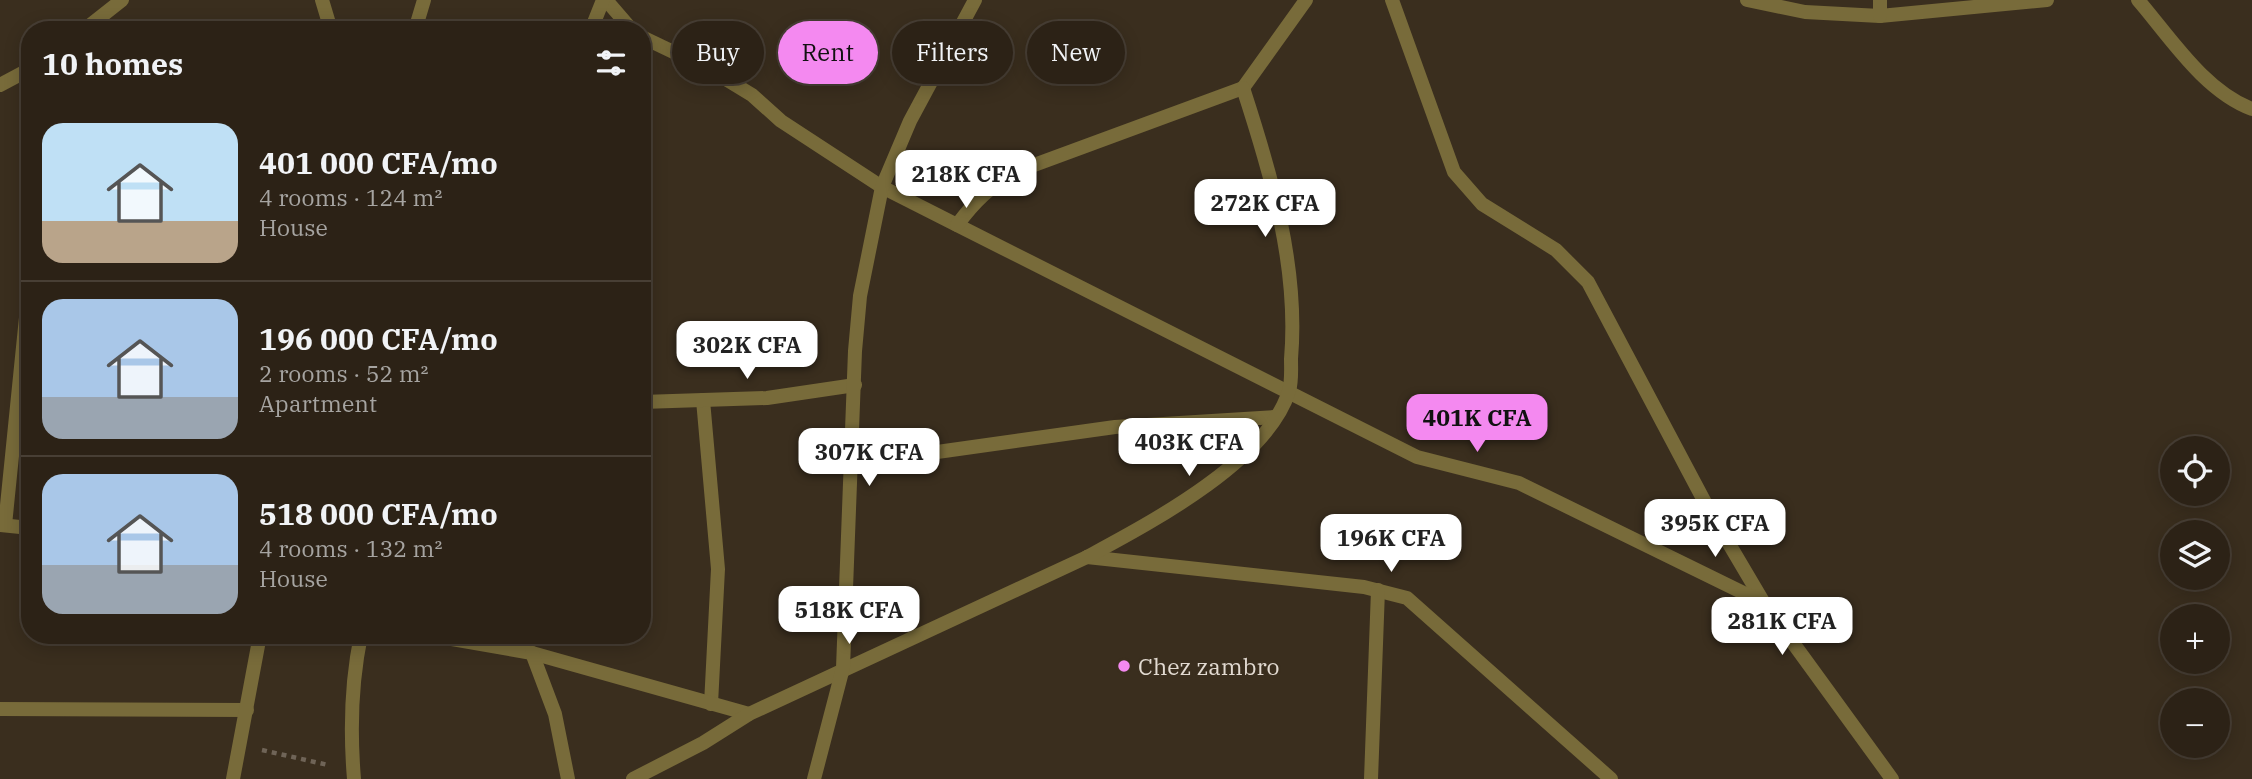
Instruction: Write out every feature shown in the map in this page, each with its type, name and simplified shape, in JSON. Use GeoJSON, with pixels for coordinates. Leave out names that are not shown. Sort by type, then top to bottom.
{"type":"FeatureCollection","features":[{"type":"Feature","properties":{"kind":"street"},"geometry":{"type":"LineString","coordinates":[[95,21],[122,0]]}},
{"type":"Feature","properties":{"kind":"street"},"geometry":{"type":"LineString","coordinates":[[322,0],[328,21]]}},
{"type":"Feature","properties":{"kind":"street"},"geometry":{"type":"LineString","coordinates":[[418,21],[424,0]]}},
{"type":"Feature","properties":{"kind":"street"},"geometry":{"type":"LineString","coordinates":[[595,21],[604,0],[624,21]]}},
{"type":"Feature","properties":{"kind":"street"},"geometry":{"type":"LineString","coordinates":[[814,779],[843,668],[860,296],[881,187],[910,121],[975,0]]}},
{"type":"Feature","properties":{"kind":"street"},"geometry":{"type":"LineString","coordinates":[[957,225],[975,201],[995,182],[1018,171],[1243,88],[1306,0]]}},
{"type":"Feature","properties":{"kind":"street"},"geometry":{"type":"LineString","coordinates":[[1392,0],[1454,172],[1482,204],[1556,250],[1588,282],[1709,510],[1764,603],[1892,779]]}},
{"type":"Feature","properties":{"kind":"street"},"geometry":{"type":"LineString","coordinates":[[1746,0],[1805,12],[1880,16],[2047,0]]}},
{"type":"Feature","properties":{"kind":"street"},"geometry":{"type":"LineString","coordinates":[[1880,0],[1880,16]]}},
{"type":"Feature","properties":{"kind":"street"},"geometry":{"type":"LineString","coordinates":[[2137,0],[2197,69],[2239,104],[2252,108]]}},
{"type":"Feature","properties":{"kind":"street"},"geometry":{"type":"LineString","coordinates":[[651,41],[711,70],[752,95],[781,121],[881,187],[1418,457],[1519,483],[1764,603]]}},
{"type":"Feature","properties":{"kind":"street"},"geometry":{"type":"LineString","coordinates":[[0,85],[21,74]]}},
{"type":"Feature","properties":{"kind":"street"},"geometry":{"type":"LineString","coordinates":[[634,779],[703,743],[749,714],[843,668],[1087,557],[1186,503],[1228,468],[1275,417],[1289,391],[1294,329],[1274,185],[1243,88]]}},
{"type":"Feature","properties":{"kind":"street"},"geometry":{"type":"LineString","coordinates":[[21,360],[3,525],[21,527]]}},
{"type":"Feature","properties":{"kind":"street"},"geometry":{"type":"LineString","coordinates":[[651,402],[767,398],[855,385]]}},
{"type":"Feature","properties":{"kind":"street"},"geometry":{"type":"LineString","coordinates":[[703,400],[718,569],[711,704]]}},
{"type":"Feature","properties":{"kind":"street"},"geometry":{"type":"LineString","coordinates":[[852,464],[1115,427],[1275,417]]}},
{"type":"Feature","properties":{"kind":"street"},"geometry":{"type":"LineString","coordinates":[[1087,557],[1378,590],[1408,598],[1611,779]]}},
{"type":"Feature","properties":{"kind":"street"},"geometry":{"type":"LineString","coordinates":[[1371,779],[1378,590]]}},
{"type":"Feature","properties":{"kind":"street"},"geometry":{"type":"LineString","coordinates":[[233,779],[258,644]]}},
{"type":"Feature","properties":{"kind":"street"},"geometry":{"type":"LineString","coordinates":[[353,775],[351,708],[359,644]]}},
{"type":"Feature","properties":{"kind":"street"},"geometry":{"type":"LineString","coordinates":[[480,644],[532,653],[749,714]]}},
{"type":"Feature","properties":{"kind":"street"},"geometry":{"type":"LineString","coordinates":[[532,653],[555,713],[568,779]]}},
{"type":"Feature","properties":{"kind":"street"},"geometry":{"type":"LineString","coordinates":[[0,709],[247,710]]}},
{"type":"Feature","properties":{"kind":"path"},"geometry":{"type":"LineString","coordinates":[[239,746],[353,775]]}},
{"type":"Feature","properties":{"kind":"place","name":"Chez zambro"},"geometry":{"type":"Point","coordinates":[1124,666]}}]}
